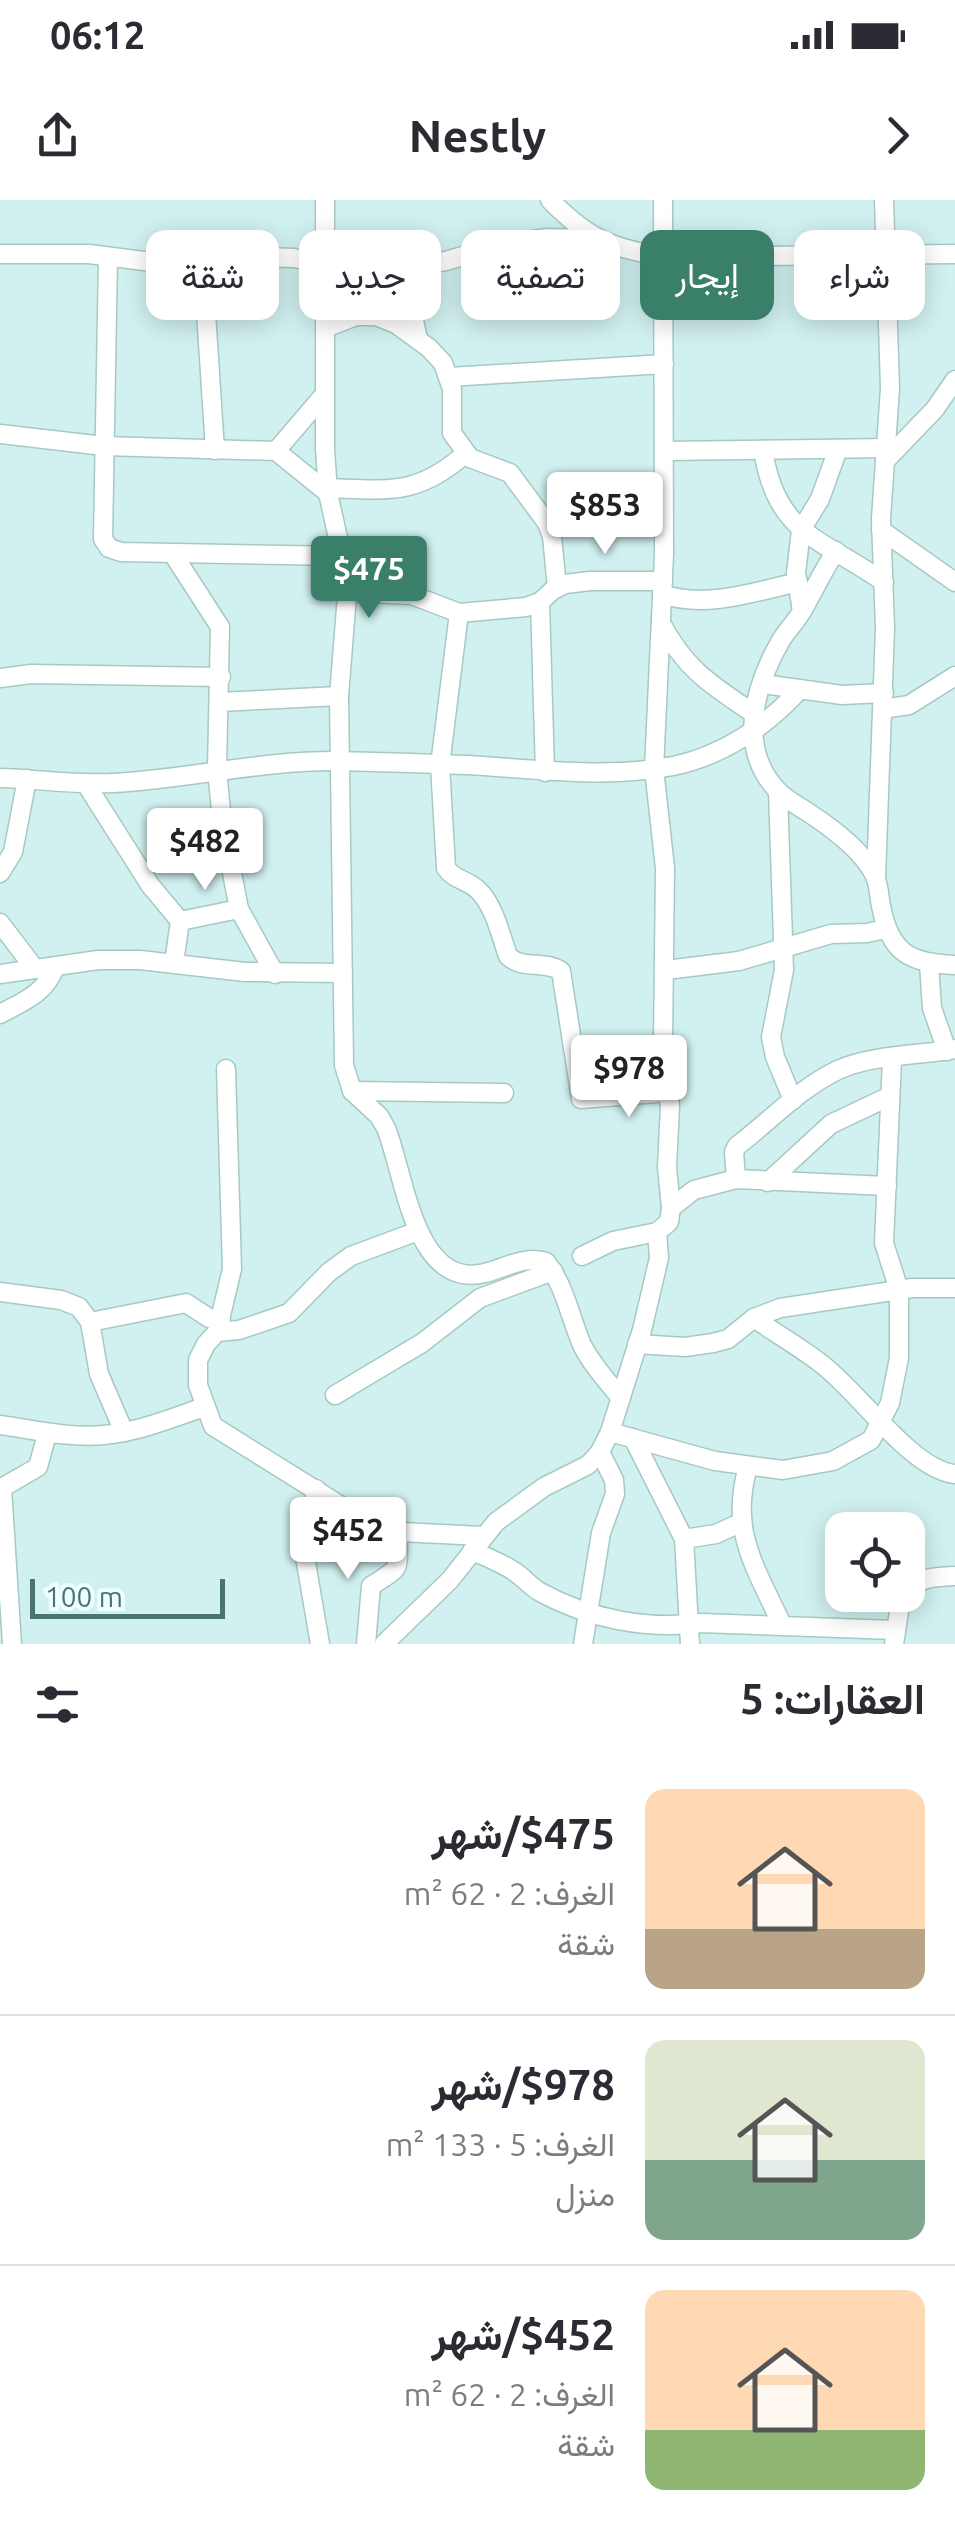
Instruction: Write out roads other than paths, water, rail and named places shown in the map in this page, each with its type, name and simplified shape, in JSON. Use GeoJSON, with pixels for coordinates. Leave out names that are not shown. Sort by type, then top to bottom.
{"type":"FeatureCollection","features":[{"type":"Feature","properties":{"kind":"street"},"geometry":{"type":"LineString","coordinates":[[326,200],[326,230]]}},
{"type":"Feature","properties":{"kind":"street"},"geometry":{"type":"LineString","coordinates":[[550,200],[581,230]]}},
{"type":"Feature","properties":{"kind":"street"},"geometry":{"type":"LineString","coordinates":[[663,200],[664,230]]}},
{"type":"Feature","properties":{"kind":"street"},"geometry":{"type":"LineString","coordinates":[[884,200],[884,230]]}},
{"type":"Feature","properties":{"kind":"street"},"geometry":{"type":"LineString","coordinates":[[0,254],[72,254],[146,261]]}},
{"type":"Feature","properties":{"kind":"street"},"geometry":{"type":"LineString","coordinates":[[925,254],[955,254]]}},
{"type":"Feature","properties":{"kind":"street"},"geometry":{"type":"LineString","coordinates":[[108,257],[105,544],[114,552],[342,556]]}},
{"type":"Feature","properties":{"kind":"street"},"geometry":{"type":"LineString","coordinates":[[326,328],[356,316],[376,316],[396,324],[442,362],[452,389],[452,433],[479,464],[510,473],[548,523],[557,588]]}},
{"type":"Feature","properties":{"kind":"street"},"geometry":{"type":"LineString","coordinates":[[206,320],[215,450]]}},
{"type":"Feature","properties":{"kind":"street"},"geometry":{"type":"LineString","coordinates":[[326,320],[328,490],[347,571],[339,696],[344,1065],[352,1090],[386,1128],[418,1231],[444,1269],[480,1274],[538,1259],[553,1271],[583,1346],[621,1398]]}},
{"type":"Feature","properties":{"kind":"street"},"geometry":{"type":"LineString","coordinates":[[414,320],[418,340]]}},
{"type":"Feature","properties":{"kind":"street"},"geometry":{"type":"LineString","coordinates":[[582,1256],[613,1241],[657,1232],[669,1222],[672,1208],[663,1044],[664,868],[654,768],[663,588],[664,320]]}},
{"type":"Feature","properties":{"kind":"street"},"geometry":{"type":"LineString","coordinates":[[887,320],[890,388],[881,530],[884,701],[876,877],[885,928],[894,945],[929,964],[955,966]]}},
{"type":"Feature","properties":{"kind":"street"},"geometry":{"type":"LineString","coordinates":[[449,376],[664,364]]}},
{"type":"Feature","properties":{"kind":"street"},"geometry":{"type":"LineString","coordinates":[[664,451],[838,449],[886,455],[935,410],[955,380]]}},
{"type":"Feature","properties":{"kind":"street"},"geometry":{"type":"LineString","coordinates":[[276,451],[324,396]]}},
{"type":"Feature","properties":{"kind":"street"},"geometry":{"type":"LineString","coordinates":[[0,434],[104,446],[276,451],[328,490],[385,490],[419,484],[436,478],[466,453]]}},
{"type":"Feature","properties":{"kind":"street"},"geometry":{"type":"LineString","coordinates":[[802,612],[796,556],[801,530],[820,499],[838,449]]}},
{"type":"Feature","properties":{"kind":"street"},"geometry":{"type":"LineString","coordinates":[[763,450],[774,498],[801,530],[884,582]]}},
{"type":"Feature","properties":{"kind":"street"},"geometry":{"type":"LineString","coordinates":[[881,530],[955,582]]}},
{"type":"Feature","properties":{"kind":"street"},"geometry":{"type":"LineString","coordinates":[[836,550],[802,612],[778,645],[753,712],[751,732],[759,764],[778,792],[852,847],[876,877]]}},
{"type":"Feature","properties":{"kind":"street"},"geometry":{"type":"LineString","coordinates":[[173,554],[220,627],[218,770],[222,821],[239,909],[275,974]]}},
{"type":"Feature","properties":{"kind":"street"},"geometry":{"type":"LineString","coordinates":[[347,592],[412,595],[459,613],[526,607],[540,602],[557,588],[590,581],[663,588],[692,600],[798,582]]}},
{"type":"Feature","properties":{"kind":"street"},"geometry":{"type":"LineString","coordinates":[[540,602],[544,772]]}},
{"type":"Feature","properties":{"kind":"street"},"geometry":{"type":"LineString","coordinates":[[459,613],[440,765],[446,868],[452,876],[482,893],[514,962],[552,965],[561,970],[581,1099],[668,1092]]}},
{"type":"Feature","properties":{"kind":"street"},"geometry":{"type":"LineString","coordinates":[[661,622],[674,648],[694,672],[753,712]]}},
{"type":"Feature","properties":{"kind":"street"},"geometry":{"type":"LineString","coordinates":[[0,678],[31,674],[221,677]]}},
{"type":"Feature","properties":{"kind":"street"},"geometry":{"type":"LineString","coordinates":[[763,684],[908,705],[955,676]]}},
{"type":"Feature","properties":{"kind":"street"},"geometry":{"type":"LineString","coordinates":[[0,778],[86,784],[339,761],[544,772],[654,768],[695,760],[751,732],[800,689]]}},
{"type":"Feature","properties":{"kind":"street"},"geometry":{"type":"LineString","coordinates":[[220,702],[339,696]]}},
{"type":"Feature","properties":{"kind":"street"},"geometry":{"type":"LineString","coordinates":[[0,873],[13,852],[26,778]]}},
{"type":"Feature","properties":{"kind":"street"},"geometry":{"type":"LineString","coordinates":[[86,784],[150,885],[180,921],[174,963]]}},
{"type":"Feature","properties":{"kind":"street"},"geometry":{"type":"LineString","coordinates":[[778,792],[784,970],[772,1037],[775,1057],[793,1100]]}},
{"type":"Feature","properties":{"kind":"street"},"geometry":{"type":"LineString","coordinates":[[180,921],[239,909]]}},
{"type":"Feature","properties":{"kind":"street"},"geometry":{"type":"LineString","coordinates":[[0,924],[35,969]]}},
{"type":"Feature","properties":{"kind":"street"},"geometry":{"type":"LineString","coordinates":[[666,970],[739,961],[831,934],[885,928]]}},
{"type":"Feature","properties":{"kind":"street"},"geometry":{"type":"LineString","coordinates":[[0,974],[98,960],[174,963],[275,974],[343,973]]}},
{"type":"Feature","properties":{"kind":"street"},"geometry":{"type":"LineString","coordinates":[[736,1179],[737,1146],[840,1068],[951,1050],[934,1018],[929,964]]}},
{"type":"Feature","properties":{"kind":"street"},"geometry":{"type":"LineString","coordinates":[[0,1014],[41,992],[55,968]]}},
{"type":"Feature","properties":{"kind":"street"},"geometry":{"type":"LineString","coordinates":[[610,1432],[748,1466],[783,1470],[834,1461],[871,1440],[882,1422],[898,1372],[899,1290],[884,1243],[892,1059]]}},
{"type":"Feature","properties":{"kind":"street"},"geometry":{"type":"LineString","coordinates":[[226,1069],[232,1269],[219,1326],[198,1360],[198,1385],[213,1426],[381,1532],[477,1544],[540,1592],[589,1612],[645,1625],[782,1626],[819,1636],[894,1637],[899,1612]]}},
{"type":"Feature","properties":{"kind":"street"},"geometry":{"type":"LineString","coordinates":[[352,1090],[504,1093]]}},
{"type":"Feature","properties":{"kind":"street"},"geometry":{"type":"LineString","coordinates":[[768,1182],[831,1124],[890,1096]]}},
{"type":"Feature","properties":{"kind":"street"},"geometry":{"type":"LineString","coordinates":[[672,1208],[694,1190],[736,1179],[886,1186]]}},
{"type":"Feature","properties":{"kind":"street"},"geometry":{"type":"LineString","coordinates":[[90,1322],[186,1303],[219,1326],[239,1330],[289,1313],[328,1272],[352,1256],[418,1231]]}},
{"type":"Feature","properties":{"kind":"street"},"geometry":{"type":"LineString","coordinates":[[384,1644],[450,1580],[477,1544],[544,1487],[588,1465],[600,1452],[621,1398],[657,1268],[657,1232]]}},
{"type":"Feature","properties":{"kind":"street"},"geometry":{"type":"LineString","coordinates":[[335,1395],[422,1343],[480,1298],[553,1271]]}},
{"type":"Feature","properties":{"kind":"street"},"geometry":{"type":"LineString","coordinates":[[637,1344],[685,1347],[713,1343],[728,1339],[754,1318],[780,1308],[899,1290],[955,1288]]}},
{"type":"Feature","properties":{"kind":"street"},"geometry":{"type":"LineString","coordinates":[[0,1292],[61,1300],[79,1307],[90,1322],[99,1374],[124,1432]]}},
{"type":"Feature","properties":{"kind":"street"},"geometry":{"type":"LineString","coordinates":[[754,1318],[818,1361],[910,1452],[945,1473],[955,1474]]}},
{"type":"Feature","properties":{"kind":"street"},"geometry":{"type":"LineString","coordinates":[[0,1424],[47,1434],[101,1435],[124,1432],[204,1407]]}},
{"type":"Feature","properties":{"kind":"street"},"geometry":{"type":"LineString","coordinates":[[12,1644],[5,1595],[1,1488],[38,1468],[47,1434]]}},
{"type":"Feature","properties":{"kind":"street"},"geometry":{"type":"LineString","coordinates":[[633,1438],[684,1539],[690,1644]]}},
{"type":"Feature","properties":{"kind":"street"},"geometry":{"type":"LineString","coordinates":[[583,1644],[600,1533],[614,1494],[614,1480],[600,1452]]}},
{"type":"Feature","properties":{"kind":"street"},"geometry":{"type":"LineString","coordinates":[[748,1466],[740,1493],[740,1523],[756,1571],[782,1626]]}},
{"type":"Feature","properties":{"kind":"street"},"geometry":{"type":"LineString","coordinates":[[316,1488],[306,1557],[320,1644]]}},
{"type":"Feature","properties":{"kind":"street"},"geometry":{"type":"LineString","coordinates":[[684,1539],[716,1534],[740,1523]]}},
{"type":"Feature","properties":{"kind":"street"},"geometry":{"type":"LineString","coordinates":[[366,1644],[372,1586],[396,1570],[398,1534]]}},
{"type":"Feature","properties":{"kind":"street"},"geometry":{"type":"LineString","coordinates":[[925,1579],[955,1576]]}}]}
